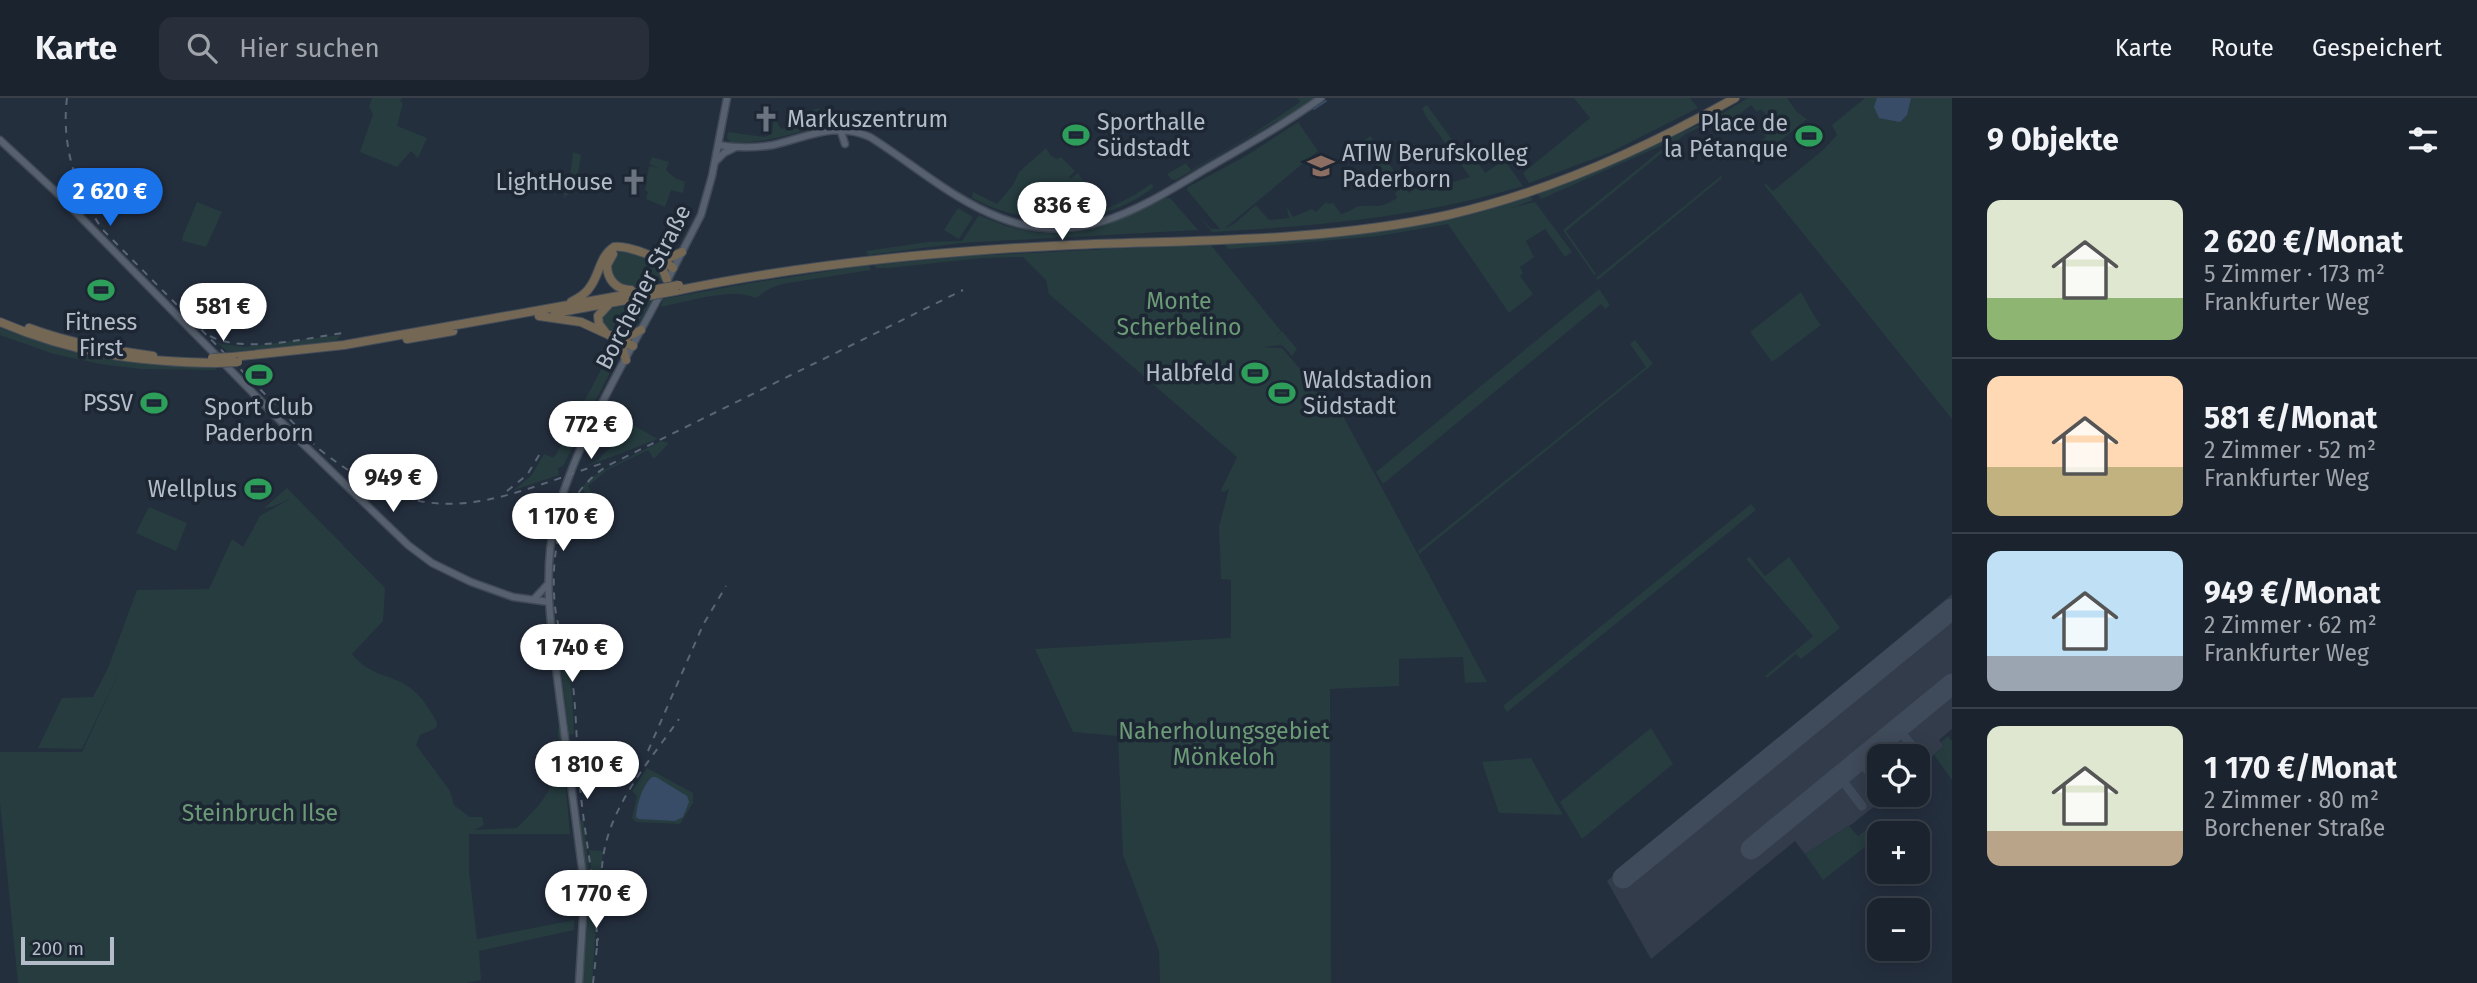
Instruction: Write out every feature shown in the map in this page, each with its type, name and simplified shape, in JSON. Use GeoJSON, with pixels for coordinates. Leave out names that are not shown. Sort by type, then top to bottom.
{"type":"FeatureCollection","features":[{"type":"Feature","properties":{"kind":"highway"},"geometry":{"type":"LineString","coordinates":[[340,348],[565,305],[898,253],[1070,241],[1224,236],[1332,229],[1376,223],[1446,210],[1544,182],[1639,143],[1727,98]]}},
{"type":"Feature","properties":{"kind":"highway"},"geometry":{"type":"LineString","coordinates":[[677,288],[900,258],[1014,248],[1288,237],[1364,229],[1423,219],[1513,197],[1574,176],[1639,149],[1735,98]]}},
{"type":"Feature","properties":{"kind":"highway"},"geometry":{"type":"LineString","coordinates":[[565,305],[585,294],[608,251],[618,246],[627,247],[673,268]]}},
{"type":"Feature","properties":{"kind":"highway"},"geometry":{"type":"LineString","coordinates":[[627,247],[616,251],[608,260],[606,269],[609,278],[616,286],[625,290],[650,293]]}},
{"type":"Feature","properties":{"kind":"highway"},"geometry":{"type":"LineString","coordinates":[[659,261],[682,252]]}},
{"type":"Feature","properties":{"kind":"highway"},"geometry":{"type":"LineString","coordinates":[[659,261],[667,280]]}},
{"type":"Feature","properties":{"kind":"highway"},"geometry":{"type":"LineString","coordinates":[[0,319],[67,341],[111,350],[214,361],[340,348],[539,316],[650,293]]}},
{"type":"Feature","properties":{"kind":"highway"},"geometry":{"type":"LineString","coordinates":[[605,332],[599,324],[598,316],[611,303]]}},
{"type":"Feature","properties":{"kind":"highway"},"geometry":{"type":"LineString","coordinates":[[539,316],[581,321],[633,346]]}},
{"type":"Feature","properties":{"kind":"highway"},"geometry":{"type":"LineString","coordinates":[[620,339],[641,330]]}},
{"type":"Feature","properties":{"kind":"highway"},"geometry":{"type":"LineString","coordinates":[[620,339],[626,360]]}},
{"type":"Feature","properties":{"kind":"main road","name":"Borchener Straße"},"geometry":{"type":"LineString","coordinates":[[579,983],[583,876],[549,600],[550,549],[564,492],[595,420],[701,215],[715,162],[727,98]]}},
{"type":"Feature","properties":{"kind":"main road"},"geometry":{"type":"LineString","coordinates":[[718,145],[761,147],[817,132],[840,129],[870,137],[961,199],[988,213],[1020,224],[1065,229],[1094,224],[1136,209],[1268,133],[1321,98]]}},
{"type":"Feature","properties":{"kind":"main road"},"geometry":{"type":"LineString","coordinates":[[840,129],[845,144]]}},
{"type":"Feature","properties":{"kind":"main road"},"geometry":{"type":"LineString","coordinates":[[0,133],[10,148]]}},
{"type":"Feature","properties":{"kind":"main road"},"geometry":{"type":"LineString","coordinates":[[0,139],[408,545],[457,576],[498,592],[549,600]]}},
{"type":"Feature","properties":{"kind":"main road"},"geometry":{"type":"LineString","coordinates":[[715,162],[724,153],[737,147]]}},
{"type":"Feature","properties":{"kind":"main road"},"geometry":{"type":"LineString","coordinates":[[532,599],[543,592],[548,582]]}},
{"type":"Feature","properties":{"kind":"shaded area"},"geometry":{"type":"Polygon","coordinates":[[[1952,594],[1952,729],[1939,740],[1944,746],[1930,758],[1930,744],[1867,744],[1867,807],[1874,807],[1805,854],[1795,841],[1651,959],[1607,881],[1952,594]]]}},
{"type":"Feature","properties":{"kind":"green space"},"geometry":{"type":"Polygon","coordinates":[[[372,98],[402,98],[397,126],[427,138],[418,158],[411,151],[397,167],[360,152],[373,114],[369,107],[372,98]]]}},
{"type":"Feature","properties":{"kind":"green space"},"geometry":{"type":"Polygon","coordinates":[[[1298,98],[1316,98],[1176,180],[1167,174],[1186,163],[1191,170],[1253,134],[1300,102],[1298,98]]]}},
{"type":"Feature","properties":{"kind":"green space"},"geometry":{"type":"Polygon","coordinates":[[[1574,98],[1690,98],[1698,108],[1609,153],[1529,183],[1523,173],[1590,118],[1574,98]]]}},
{"type":"Feature","properties":{"kind":"green space"},"geometry":{"type":"Polygon","coordinates":[[[1748,98],[1787,98],[1797,112],[1807,119],[1753,163],[1745,154],[1766,137],[1759,129],[1770,119],[1761,109],[1757,112],[1751,105],[1725,126],[1716,117],[1748,98]]]}},
{"type":"Feature","properties":{"kind":"green space"},"geometry":{"type":"Polygon","coordinates":[[[1865,98],[1952,98],[1952,419],[1765,186],[1765,183],[1773,191],[1823,150],[1837,135],[1832,125],[1865,98]]]}},
{"type":"Feature","properties":{"kind":"green space"},"geometry":{"type":"Polygon","coordinates":[[[1427,105],[1470,163],[1476,160],[1485,173],[1500,163],[1493,152],[1497,150],[1523,186],[1408,213],[1291,227],[1212,232],[1198,215],[1211,229],[1220,229],[1187,190],[1298,122],[1318,151],[1224,229],[1234,224],[1274,189],[1256,205],[1269,220],[1289,218],[1287,209],[1290,207],[1288,209],[1293,217],[1312,209],[1316,212],[1326,202],[1333,203],[1341,214],[1359,206],[1383,205],[1397,198],[1395,193],[1399,189],[1376,165],[1362,142],[1370,136],[1409,193],[1419,186],[1432,186],[1436,190],[1444,191],[1450,183],[1470,177],[1427,118],[1422,108],[1427,105]]]}},
{"type":"Feature","properties":{"kind":"green space"},"geometry":{"type":"Polygon","coordinates":[[[819,108],[821,115],[808,121],[824,116],[828,109],[849,125],[815,128],[754,142],[731,143],[727,138],[728,132],[764,137],[772,134],[774,116],[782,129],[794,124],[801,125],[798,119],[803,113],[819,108]]]}},
{"type":"Feature","properties":{"kind":"green space"},"geometry":{"type":"Polygon","coordinates":[[[1703,123],[1704,125],[1684,135],[1566,231],[1596,274],[1594,275],[1563,230],[1672,141],[1541,199],[1537,193],[1577,179],[1703,123]]]}},
{"type":"Feature","properties":{"kind":"green space"},"geometry":{"type":"Polygon","coordinates":[[[1046,148],[1051,156],[1057,159],[1061,157],[1075,171],[1070,179],[1078,173],[1086,185],[1089,185],[1095,209],[1084,215],[1120,203],[1152,183],[1153,188],[1110,211],[1064,220],[1018,215],[972,198],[973,192],[997,204],[1013,185],[1019,172],[1046,148]]]}},
{"type":"Feature","properties":{"kind":"green space"},"geometry":{"type":"Polygon","coordinates":[[[573,152],[581,155],[577,181],[582,185],[563,198],[570,177],[573,152]]]}},
{"type":"Feature","properties":{"kind":"green space"},"geometry":{"type":"Polygon","coordinates":[[[652,157],[669,162],[666,170],[685,182],[683,193],[671,190],[665,207],[646,199],[649,166],[659,168],[649,164],[652,157]]]}},
{"type":"Feature","properties":{"kind":"green space"},"geometry":{"type":"Polygon","coordinates":[[[1721,176],[1722,178],[1598,280],[1596,278],[1721,176]]]}},
{"type":"Feature","properties":{"kind":"green space"},"geometry":{"type":"Polygon","coordinates":[[[1529,195],[1533,200],[1512,208],[1535,202],[1572,252],[1565,257],[1545,229],[1526,241],[1534,257],[1520,267],[1523,273],[1520,276],[1533,294],[1509,313],[1448,224],[1379,236],[1228,249],[1224,244],[1333,236],[1529,195]]]}},
{"type":"Feature","properties":{"kind":"green space"},"geometry":{"type":"Polygon","coordinates":[[[1170,198],[1198,230],[961,243],[868,255],[866,251],[928,242],[962,241],[979,215],[1028,231],[1074,232],[1119,220],[1170,198]]]}},
{"type":"Feature","properties":{"kind":"green space"},"geometry":{"type":"Polygon","coordinates":[[[197,202],[222,212],[206,247],[183,241],[182,238],[197,202]]]}},
{"type":"Feature","properties":{"kind":"green space"},"geometry":{"type":"Polygon","coordinates":[[[958,208],[973,217],[959,239],[944,230],[958,208]]]}},
{"type":"Feature","properties":{"kind":"green space","name":"Naherholungsgebiet Mönkeloh"},"geometry":{"type":"Polygon","coordinates":[[[1210,244],[1281,331],[1272,339],[1282,331],[1297,349],[1292,356],[1282,345],[1263,347],[1282,348],[1320,392],[1322,418],[1331,417],[1331,404],[1336,403],[1487,682],[1465,683],[1463,657],[1399,659],[1399,686],[1330,689],[1331,983],[1160,983],[1159,951],[1123,855],[1118,736],[1073,732],[1035,649],[1231,638],[1231,580],[1221,579],[1219,526],[1229,489],[1223,492],[1221,490],[1237,457],[1049,294],[1046,280],[1023,257],[982,258],[889,268],[876,268],[874,265],[969,256],[1210,244]]]}},
{"type":"Feature","properties":{"kind":"green space"},"geometry":{"type":"Polygon","coordinates":[[[621,251],[648,259],[658,269],[662,281],[635,286],[616,280],[611,276],[610,264],[621,251]]]}},
{"type":"Feature","properties":{"kind":"green space"},"geometry":{"type":"Polygon","coordinates":[[[869,265],[871,270],[782,284],[756,298],[735,294],[722,295],[661,307],[663,299],[869,265]]]}},
{"type":"Feature","properties":{"kind":"green space"},"geometry":{"type":"Polygon","coordinates":[[[1599,289],[1610,305],[1605,309],[1601,304],[1383,484],[1376,472],[1599,289]]]}},
{"type":"Feature","properties":{"kind":"green space"},"geometry":{"type":"Polygon","coordinates":[[[1801,292],[1821,325],[1772,362],[1750,332],[1801,292]]]}},
{"type":"Feature","properties":{"kind":"green space"},"geometry":{"type":"Polygon","coordinates":[[[652,301],[635,328],[626,334],[613,332],[606,327],[602,314],[608,309],[652,301]]]}},
{"type":"Feature","properties":{"kind":"green space"},"geometry":{"type":"Polygon","coordinates":[[[0,328],[78,353],[159,365],[214,367],[217,370],[141,369],[100,364],[54,354],[0,335],[0,328]]]}},
{"type":"Feature","properties":{"kind":"green space"},"geometry":{"type":"Polygon","coordinates":[[[341,335],[336,341],[327,343],[228,352],[217,343],[243,347],[341,335]]]}},
{"type":"Feature","properties":{"kind":"green space"},"geometry":{"type":"Polygon","coordinates":[[[1635,340],[1653,364],[1419,554],[1418,551],[1646,367],[1630,344],[1635,340]]]}},
{"type":"Feature","properties":{"kind":"green space"},"geometry":{"type":"Polygon","coordinates":[[[614,345],[618,352],[613,367],[586,419],[577,415],[614,345]]]}},
{"type":"Feature","properties":{"kind":"green space"},"geometry":{"type":"Polygon","coordinates":[[[576,417],[585,422],[563,466],[558,468],[559,475],[514,490],[531,476],[544,454],[554,458],[576,417]]]}},
{"type":"Feature","properties":{"kind":"green space"},"geometry":{"type":"Polygon","coordinates":[[[631,424],[658,439],[585,467],[599,459],[616,442],[620,443],[631,424]]]}},
{"type":"Feature","properties":{"kind":"green space"},"geometry":{"type":"Polygon","coordinates":[[[661,441],[669,443],[654,459],[648,450],[607,470],[588,486],[596,501],[590,504],[582,487],[592,477],[661,441]]]}},
{"type":"Feature","properties":{"kind":"green space","name":"Steinbruch Ilse"},"geometry":{"type":"Polygon","coordinates":[[[287,488],[385,588],[383,621],[352,654],[366,667],[409,687],[425,703],[437,722],[436,728],[420,735],[416,745],[450,791],[454,805],[470,817],[482,817],[484,825],[474,830],[517,828],[540,803],[552,785],[559,764],[560,724],[570,834],[469,834],[469,871],[477,939],[574,920],[574,930],[479,951],[481,980],[466,983],[18,983],[0,802],[0,752],[82,752],[121,668],[82,749],[38,748],[62,698],[93,697],[108,668],[137,590],[209,589],[232,539],[243,547],[260,516],[290,499],[264,508],[287,488]]]}},
{"type":"Feature","properties":{"kind":"green space"},"geometry":{"type":"Polygon","coordinates":[[[1751,504],[1756,510],[1507,712],[1503,706],[1751,504]]]}},
{"type":"Feature","properties":{"kind":"green space"},"geometry":{"type":"Polygon","coordinates":[[[149,507],[187,523],[176,551],[136,533],[149,507]]]}},
{"type":"Feature","properties":{"kind":"green space"},"geometry":{"type":"Polygon","coordinates":[[[1750,557],[1765,576],[1789,557],[1840,628],[1801,659],[1796,654],[1767,678],[1765,676],[1813,636],[1746,559],[1750,557]]]}},
{"type":"Feature","properties":{"kind":"green space"},"geometry":{"type":"Polygon","coordinates":[[[562,640],[571,687],[574,734],[571,735],[558,642],[562,640]]]}},
{"type":"Feature","properties":{"kind":"green space"},"geometry":{"type":"Polygon","coordinates":[[[1651,728],[1673,764],[1582,839],[1560,802],[1651,728]]]}},
{"type":"Feature","properties":{"kind":"green space"},"geometry":{"type":"Polygon","coordinates":[[[1948,736],[1952,741],[1952,780],[1934,755],[1944,746],[1941,742],[1948,736]]]}},
{"type":"Feature","properties":{"kind":"green space"},"geometry":{"type":"Polygon","coordinates":[[[1531,758],[1563,815],[1499,813],[1482,762],[1531,758]]]}},
{"type":"Feature","properties":{"kind":"green space"},"geometry":{"type":"Polygon","coordinates":[[[647,768],[693,793],[693,803],[680,824],[636,822],[632,818],[637,796],[632,791],[647,768]]]}},
{"type":"Feature","properties":{"kind":"green space"},"geometry":{"type":"Polygon","coordinates":[[[583,818],[596,926],[592,983],[583,983],[589,900],[580,822],[583,818]]]}},
{"type":"Feature","properties":{"kind":"green space"},"geometry":{"type":"Polygon","coordinates":[[[1849,826],[1858,836],[1867,831],[1867,845],[1823,880],[1805,854],[1849,826]]]}},
{"type":"Feature","properties":{"kind":"green space"},"geometry":{"type":"Polygon","coordinates":[[[589,850],[603,851],[597,918],[596,909],[589,850]]]}},
{"type":"Feature","properties":{"kind":"water"},"geometry":{"type":"Polygon","coordinates":[[[1877,98],[1911,98],[1907,115],[1900,122],[1879,118],[1874,107],[1877,98]]]}},
{"type":"Feature","properties":{"kind":"water"},"geometry":{"type":"Polygon","coordinates":[[[652,777],[687,796],[689,802],[683,817],[675,821],[636,817],[645,785],[652,777]]]}},
{"type":"Feature","properties":{"kind":"waterway"},"geometry":{"type":"LineString","coordinates":[[1314,109],[1326,101]]}},
{"type":"Feature","properties":{"kind":"taxiway"},"geometry":{"type":"LineString","coordinates":[[1897,728],[1911,744]]}},
{"type":"Feature","properties":{"kind":"taxiway"},"geometry":{"type":"LineString","coordinates":[[1859,760],[1867,770]]}},
{"type":"Feature","properties":{"kind":"taxiway"},"geometry":{"type":"LineString","coordinates":[[1839,776],[1862,806]]}},
{"type":"Feature","properties":{"kind":"runway"},"geometry":{"type":"LineString","coordinates":[[1623,878],[1952,609]]}},
{"type":"Feature","properties":{"kind":"runway"},"geometry":{"type":"LineString","coordinates":[[1751,849],[1952,684]]}},
{"type":"Feature","properties":{"kind":"railway"},"geometry":{"type":"LineString","coordinates":[[67,98],[66,133],[73,167],[85,200],[103,230],[319,449],[358,476],[393,493],[425,502],[457,504],[524,490],[603,463]]}},
{"type":"Feature","properties":{"kind":"railway"},"geometry":{"type":"LineString","coordinates":[[597,946],[593,886],[580,787],[573,685],[554,598],[554,565],[558,537],[572,502],[587,482],[607,466],[963,290]]}},
{"type":"Feature","properties":{"kind":"railway"},"geometry":{"type":"LineString","coordinates":[[210,336],[240,344],[257,344],[343,333]]}},
{"type":"Feature","properties":{"kind":"railway"},"geometry":{"type":"LineString","coordinates":[[507,491],[527,475],[541,452]]}},
{"type":"Feature","properties":{"kind":"railway"},"geometry":{"type":"LineString","coordinates":[[648,751],[703,625],[726,586]]}},
{"type":"Feature","properties":{"kind":"railway"},"geometry":{"type":"LineString","coordinates":[[601,896],[604,852],[616,816],[634,782],[679,719]]}},
{"type":"Feature","properties":{"kind":"railway"},"geometry":{"type":"LineString","coordinates":[[593,983],[598,938]]}},
{"type":"Feature","properties":{"kind":"place","name":"Markuszentrum"},"geometry":{"type":"Point","coordinates":[766,119]}},
{"type":"Feature","properties":{"kind":"place","name":"Sporthalle Südstadt"},"geometry":{"type":"Point","coordinates":[1076,135]}},
{"type":"Feature","properties":{"kind":"place","name":"Place de la Pétanque"},"geometry":{"type":"Point","coordinates":[1809,136]}},
{"type":"Feature","properties":{"kind":"place","name":"ATIW Berufskolleg Paderborn"},"geometry":{"type":"Point","coordinates":[1321,166]}},
{"type":"Feature","properties":{"kind":"place","name":"LightHouse"},"geometry":{"type":"Point","coordinates":[634,182]}},
{"type":"Feature","properties":{"kind":"place","name":"Fitness First"},"geometry":{"type":"Point","coordinates":[101,290]}},
{"type":"Feature","properties":{"kind":"place","name":"Halbfeld"},"geometry":{"type":"Point","coordinates":[1255,373]}},
{"type":"Feature","properties":{"kind":"place","name":"Sport Club Paderborn"},"geometry":{"type":"Point","coordinates":[259,375]}},
{"type":"Feature","properties":{"kind":"place","name":"Waldstadion Südstadt"},"geometry":{"type":"Point","coordinates":[1282,393]}},
{"type":"Feature","properties":{"kind":"place","name":"PSSV"},"geometry":{"type":"Point","coordinates":[154,403]}},
{"type":"Feature","properties":{"kind":"place","name":"Wellplus"},"geometry":{"type":"Point","coordinates":[258,489]}},
{"type":"Feature","properties":{"kind":"park label","name":"Monte Scherbelino"},"geometry":{"type":"Point","coordinates":[1179,314]}}]}
